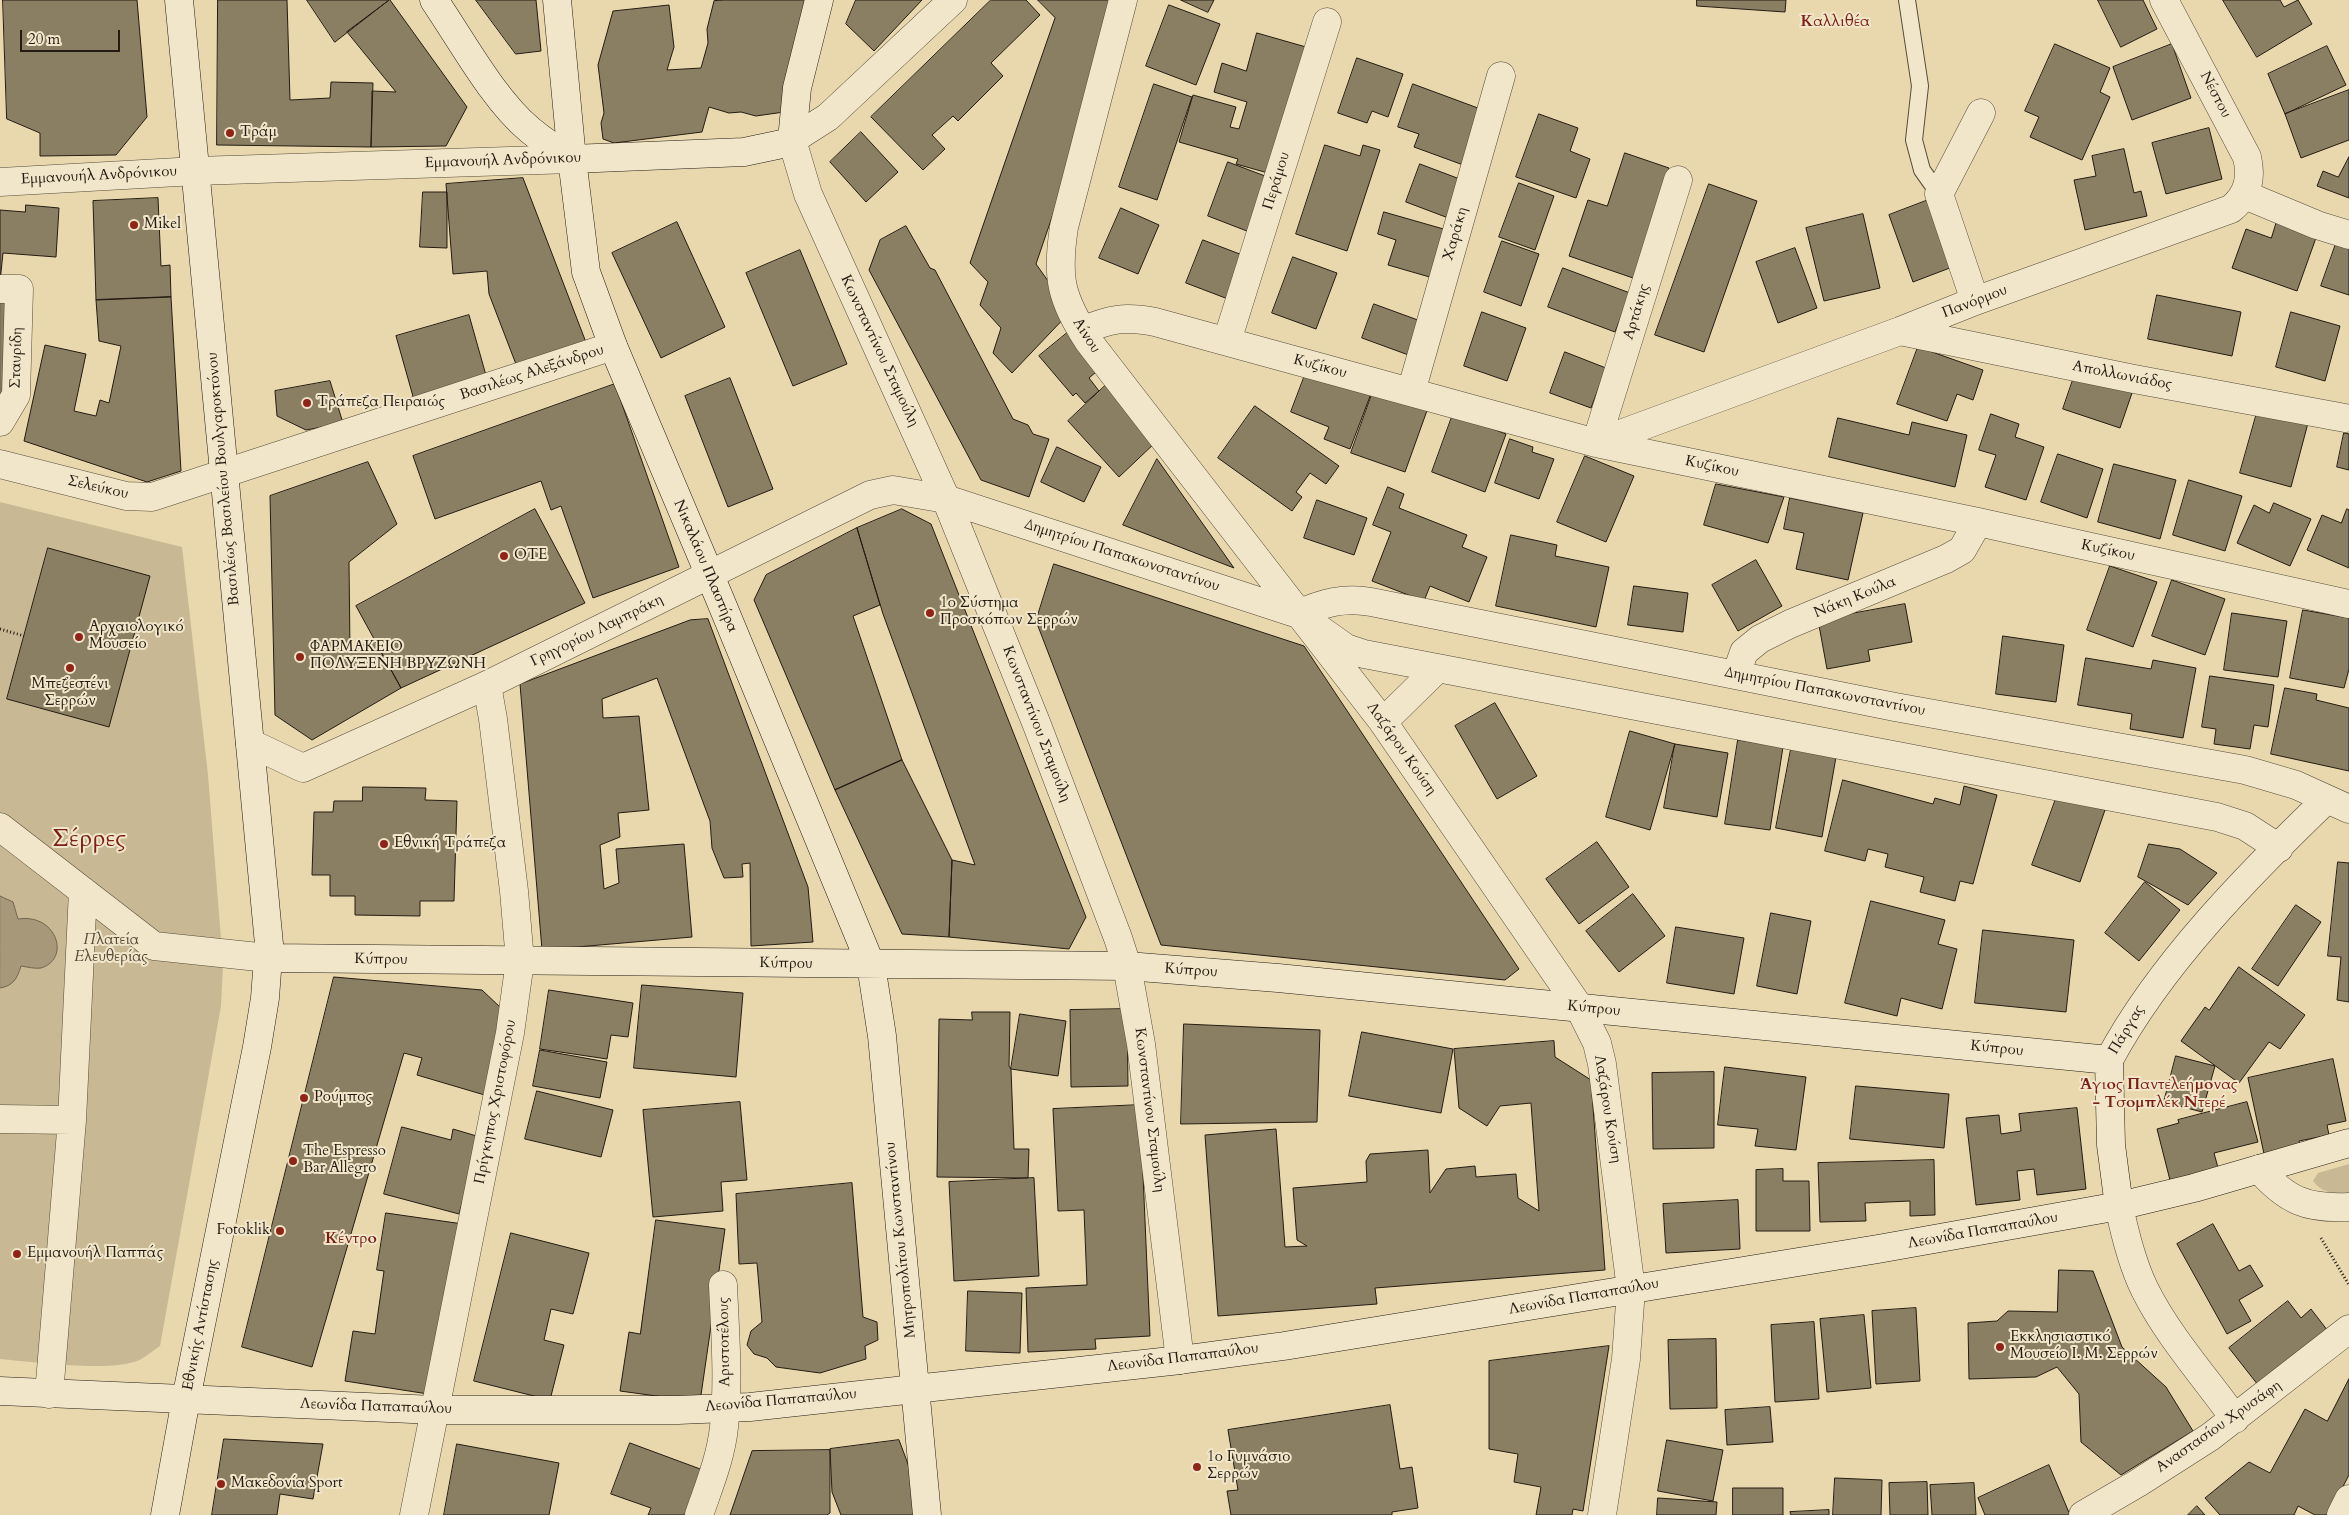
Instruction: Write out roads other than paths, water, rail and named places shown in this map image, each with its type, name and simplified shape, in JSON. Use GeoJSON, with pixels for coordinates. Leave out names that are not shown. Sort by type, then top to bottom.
{"type":"FeatureCollection","features":[{"type":"Feature","properties":{"kind":"street","name":"Βασιλέως Βασιλείου Βουλγαροκτόνου"},"geometry":{"type":"LineString","coordinates":[[179,0],[268,929],[268,958]]}},
{"type":"Feature","properties":{"kind":"street"},"geometry":{"type":"LineString","coordinates":[[434,0],[487,78],[515,115],[530,130],[572,159]]}},
{"type":"Feature","properties":{"kind":"street","name":"Νικαλάου Πλαστήρα"},"geometry":{"type":"LineString","coordinates":[[557,0],[583,263],[613,346],[871,965]]}},
{"type":"Feature","properties":{"kind":"street","name":"Κωνσταντίνου Σταμούλη"},"geometry":{"type":"LineString","coordinates":[[819,0],[796,88],[792,140],[801,174],[816,213],[946,499],[1051,762],[1108,910],[1127,966],[1141,1044],[1180,1360]]}},
{"type":"Feature","properties":{"kind":"street","name":"Εμμανουήλ Ανδρόνικου"},"geometry":{"type":"LineString","coordinates":[[0,182],[196,171],[744,152],[792,140],[828,117],[953,0]]}},
{"type":"Feature","properties":{"kind":"street","name":"Αίνου"},"geometry":{"type":"LineString","coordinates":[[1123,0],[1062,243],[1060,283],[1068,305],[1082,332],[1298,614]]}},
{"type":"Feature","properties":{"kind":"street","name":"Νέστου"},"geometry":{"type":"LineString","coordinates":[[2164,0],[2244,150],[2250,171],[2245,195]]}},
{"type":"Feature","properties":{"kind":"street","name":"Περάμου"},"geometry":{"type":"LineString","coordinates":[[1227,341],[1327,22]]}},
{"type":"Feature","properties":{"kind":"street","name":"Χαράκη"},"geometry":{"type":"LineString","coordinates":[[1411,392],[1501,76]]}},
{"type":"Feature","properties":{"kind":"street"},"geometry":{"type":"LineString","coordinates":[[1975,301],[1938,194],[1981,113]]}},
{"type":"Feature","properties":{"kind":"street","name":"Αρτάκης"},"geometry":{"type":"LineString","coordinates":[[1596,443],[1678,180]]}},
{"type":"Feature","properties":{"kind":"street"},"geometry":{"type":"LineString","coordinates":[[2245,195],[2310,223],[2349,235]]}},
{"type":"Feature","properties":{"kind":"street","name":"Πανόρμου"},"geometry":{"type":"LineString","coordinates":[[1596,443],[1900,331],[1975,301],[2219,215],[2231,208],[2245,195]]}},
{"type":"Feature","properties":{"kind":"street","name":"Σταυρίδη"},"geometry":{"type":"LineString","coordinates":[[0,422],[16,394],[9,289]]}},
{"type":"Feature","properties":{"kind":"street","name":"Κυζίκου"},"geometry":{"type":"LineString","coordinates":[[1082,332],[1109,320],[1131,319],[1178,328],[1596,443],[1978,522],[2349,604]]}},
{"type":"Feature","properties":{"kind":"street","name":"Απολλωνιάδος"},"geometry":{"type":"LineString","coordinates":[[1900,331],[2134,379],[2345,418]]}},
{"type":"Feature","properties":{"kind":"street","name":"Βασιλέως Αλεξάνδρου"},"geometry":{"type":"LineString","coordinates":[[223,472],[613,346]]}},
{"type":"Feature","properties":{"kind":"street","name":"Σελεύκου"},"geometry":{"type":"LineString","coordinates":[[0,464],[126,496],[152,497],[223,472]]}},
{"type":"Feature","properties":{"kind":"street","name":"Γρηγορίου Λαμπράκη"},"geometry":{"type":"LineString","coordinates":[[250,743],[303,768],[487,685],[881,491],[901,490],[946,499]]}},
{"type":"Feature","properties":{"kind":"street","name":"Δημητρίου Παπακωνσταντίνου"},"geometry":{"type":"LineString","coordinates":[[946,499],[1298,614],[1346,648],[1385,659],[2217,817],[2246,826],[2279,848]]}},
{"type":"Feature","properties":{"kind":"street","name":"Νάκη Κούλα"},"geometry":{"type":"LineString","coordinates":[[1736,674],[1744,652],[1760,639],[1790,624],[1946,559],[1962,550],[1978,522]]}},
{"type":"Feature","properties":{"kind":"street","name":"Δημητρίου Παπακωνσταντίνου"},"geometry":{"type":"LineString","coordinates":[[1298,614],[1324,603],[1355,599],[1895,707],[2245,770],[2296,785],[2338,804]]}},
{"type":"Feature","properties":{"kind":"street","name":"Λαζάρου Κούση"},"geometry":{"type":"LineString","coordinates":[[1298,614],[1383,722],[1579,1007],[1597,1043],[1602,1064],[1631,1289],[1626,1359],[1602,1515]]}},
{"type":"Feature","properties":{"kind":"street"},"geometry":{"type":"LineString","coordinates":[[1383,722],[1437,669]]}},
{"type":"Feature","properties":{"kind":"street","name":"Πρίγκηπος Χριστοφόρου"},"geometry":{"type":"LineString","coordinates":[[414,1515],[510,1033],[520,961],[513,881],[487,685]]}},
{"type":"Feature","properties":{"kind":"street","name":"Πάργας"},"geometry":{"type":"LineString","coordinates":[[2235,1419],[2162,1320],[2145,1290],[2126,1239],[2119,1206],[2111,1145],[2109,1060],[2133,1017],[2154,988],[2205,927],[2279,848],[2338,804]]}},
{"type":"Feature","properties":{"kind":"street","name":"Κύπρου"},"geometry":{"type":"LineString","coordinates":[[0,827],[154,946],[268,958],[1127,966],[1278,978],[2109,1060]]}},
{"type":"Feature","properties":{"kind":"street"},"geometry":{"type":"LineString","coordinates":[[49,1394],[72,1120],[83,891]]}},
{"type":"Feature","properties":{"kind":"street","name":"Εθνικής Αντίστασης"},"geometry":{"type":"LineString","coordinates":[[165,1515],[186,1399],[257,1047],[268,958]]}},
{"type":"Feature","properties":{"kind":"street","name":"Μητροπολίτου Κωνσταντίνου"},"geometry":{"type":"LineString","coordinates":[[871,965],[882,1036],[927,1515]]}},
{"type":"Feature","properties":{"kind":"street"},"geometry":{"type":"LineString","coordinates":[[0,1119],[72,1120]]}},
{"type":"Feature","properties":{"kind":"street","name":"Λεωνίδα Παπαπαύλου"},"geometry":{"type":"LineString","coordinates":[[0,1391],[435,1410],[725,1408],[786,1403],[916,1387],[1180,1360],[1399,1328],[1979,1232],[2119,1206],[2349,1144]]}},
{"type":"Feature","properties":{"kind":"street"},"geometry":{"type":"LineString","coordinates":[[2259,1169],[2277,1187],[2297,1202],[2314,1207],[2349,1207]]}},
{"type":"Feature","properties":{"kind":"street","name":"Αριστοτέλους"},"geometry":{"type":"LineString","coordinates":[[699,1515],[720,1449],[725,1408],[724,1285]]}},
{"type":"Feature","properties":{"kind":"street","name":"Αναστασίου Χρυσάφη"},"geometry":{"type":"LineString","coordinates":[[2083,1515],[2178,1459],[2235,1419],[2349,1329]]}},
{"type":"Feature","properties":{"kind":"street"},"geometry":{"type":"LineString","coordinates":[[2342,1515],[2349,1499]]}},
{"type":"Feature","properties":{"kind":"lane"},"geometry":{"type":"LineString","coordinates":[[1908,0],[1920,86],[1914,140],[1922,170],[1938,194]]}},
{"type":"Feature","properties":{"kind":"place","name":"Τράμ"},"geometry":{"type":"Point","coordinates":[230,133]}},
{"type":"Feature","properties":{"kind":"place","name":"Mikel"},"geometry":{"type":"Point","coordinates":[134,225]}},
{"type":"Feature","properties":{"kind":"place","name":"Τράπεζα Πειραιώς"},"geometry":{"type":"Point","coordinates":[307,403]}},
{"type":"Feature","properties":{"kind":"place","name":"ΟΤΕ"},"geometry":{"type":"Point","coordinates":[504,556]}},
{"type":"Feature","properties":{"kind":"place","name":"1ο Σύστημα Προσκόπων Σερρών"},"geometry":{"type":"Point","coordinates":[930,613]}},
{"type":"Feature","properties":{"kind":"place","name":"Αρχαιολογικό Μουσείο"},"geometry":{"type":"Point","coordinates":[79,637]}},
{"type":"Feature","properties":{"kind":"place","name":"ΦΑΡΜΑΚΕΙΟ ΠΟΛΥΞΕΝΗ ΒΡΥΖΩΝΗ"},"geometry":{"type":"Point","coordinates":[300,657]}},
{"type":"Feature","properties":{"kind":"place","name":"Μπεζεστένι Σερρών"},"geometry":{"type":"Point","coordinates":[70,668]}},
{"type":"Feature","properties":{"kind":"place","name":"Εθνική Τράπεζα"},"geometry":{"type":"Point","coordinates":[384,844]}},
{"type":"Feature","properties":{"kind":"place","name":"Ρούμπος"},"geometry":{"type":"Point","coordinates":[304,1098]}},
{"type":"Feature","properties":{"kind":"place","name":"The Espresso Bar Allegro"},"geometry":{"type":"Point","coordinates":[293,1161]}},
{"type":"Feature","properties":{"kind":"place","name":"Fotoklik"},"geometry":{"type":"Point","coordinates":[280,1231]}},
{"type":"Feature","properties":{"kind":"place","name":"Εμμανουήλ Παππάς"},"geometry":{"type":"Point","coordinates":[17,1254]}},
{"type":"Feature","properties":{"kind":"place","name":"Εκκλησιαστικό Μουσείο Ι. Μ. Σερρών"},"geometry":{"type":"Point","coordinates":[2000,1347]}},
{"type":"Feature","properties":{"kind":"place","name":"1ο Γυμνάσιο Σερρών"},"geometry":{"type":"Point","coordinates":[1197,1467]}},
{"type":"Feature","properties":{"kind":"place","name":"Μακεδονία Sport"},"geometry":{"type":"Point","coordinates":[221,1484]}},
{"type":"Feature","properties":{"kind":"district","name":"Καλλιθέα"},"geometry":{"type":"Point","coordinates":[1835,22]}},
{"type":"Feature","properties":{"kind":"district","name":"Σέρρες"},"geometry":{"type":"Point","coordinates":[89,840]}},
{"type":"Feature","properties":{"kind":"district","name":"Άγιος Παντελεήμονας - Τσομπλέκ Ντερέ"},"geometry":{"type":"Point","coordinates":[2159,1094]}},
{"type":"Feature","properties":{"kind":"district","name":"Κέντρο"},"geometry":{"type":"Point","coordinates":[351,1239]}},
{"type":"Feature","properties":{"kind":"park label","name":"Πλατεία Ελευθερίας"},"geometry":{"type":"Point","coordinates":[111,950]}}]}
